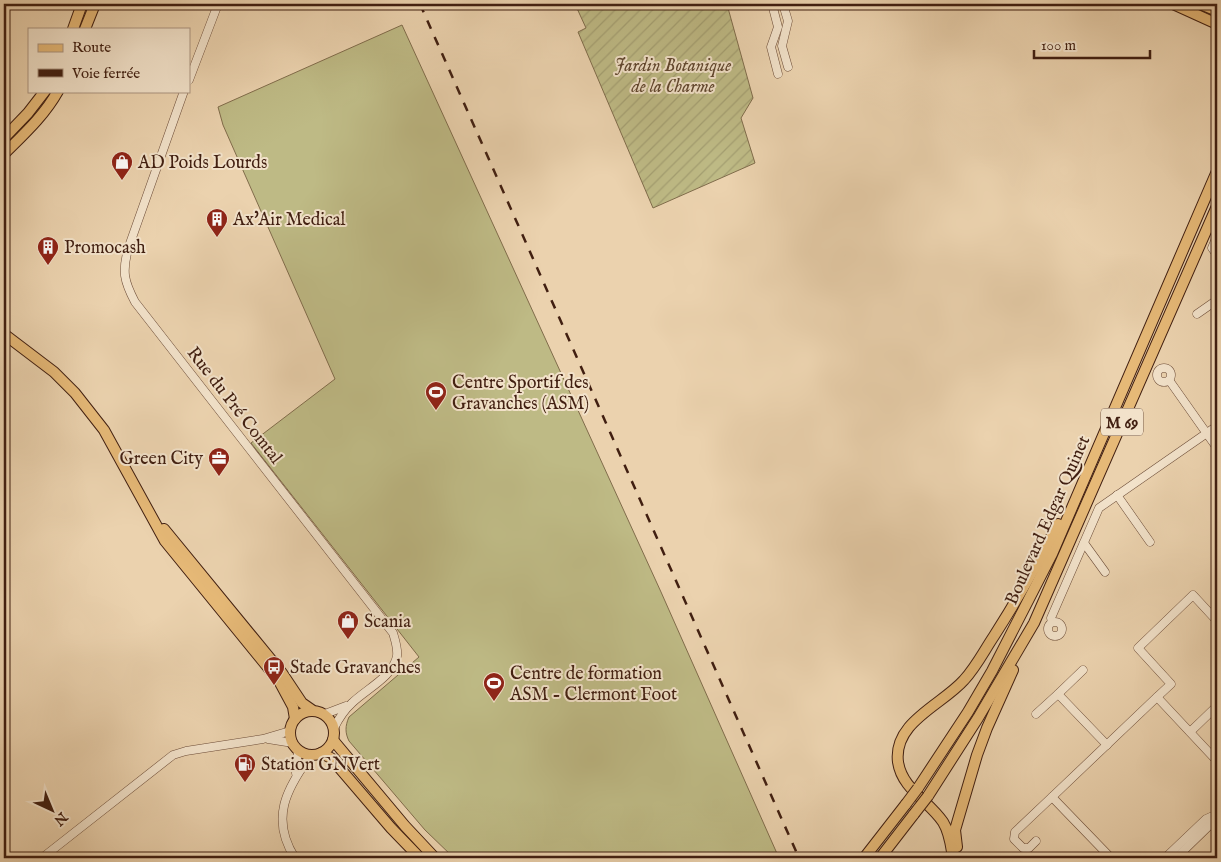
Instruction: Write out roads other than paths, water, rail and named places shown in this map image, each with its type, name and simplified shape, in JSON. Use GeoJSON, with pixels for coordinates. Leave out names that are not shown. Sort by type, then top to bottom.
{"type":"FeatureCollection","features":[{"type":"Feature","properties":{"kind":"main road"},"geometry":{"type":"LineString","coordinates":[[73,28],[82,4]]}},
{"type":"Feature","properties":{"kind":"main road"},"geometry":{"type":"LineString","coordinates":[[85,28],[95,4]]}},
{"type":"Feature","properties":{"kind":"main road"},"geometry":{"type":"LineString","coordinates":[[1172,4],[1217,24]]}},
{"type":"Feature","properties":{"kind":"main road"},"geometry":{"type":"LineString","coordinates":[[1200,4],[1217,11]]}},
{"type":"Feature","properties":{"kind":"main road"},"geometry":{"type":"LineString","coordinates":[[4,138],[28,113],[43,92]]}},
{"type":"Feature","properties":{"kind":"main road"},"geometry":{"type":"LineString","coordinates":[[4,154],[38,120],[50,106],[57,92]]}},
{"type":"Feature","properties":{"kind":"main road","name":"Boulevard Edgar Quinet"},"geometry":{"type":"LineString","coordinates":[[864,858],[918,788],[968,712],[992,671],[1052,554],[1217,171]]}},
{"type":"Feature","properties":{"kind":"main road","name":"Boulevard Edgar Quinet"},"geometry":{"type":"LineString","coordinates":[[880,858],[928,796],[1026,639],[1217,206]]}},
{"type":"Feature","properties":{"kind":"main road"},"geometry":{"type":"LineString","coordinates":[[4,334],[54,372],[75,392],[104,430],[144,505],[170,548],[279,681],[293,708],[295,719]]}},
{"type":"Feature","properties":{"kind":"main road"},"geometry":{"type":"LineString","coordinates":[[953,858],[949,834],[944,823],[904,780],[898,764],[899,746],[906,731],[917,718],[965,680],[1039,562],[1091,464]]}},
{"type":"Feature","properties":{"kind":"main road"},"geometry":{"type":"LineString","coordinates":[[144,505],[278,669],[302,703],[312,710],[325,714],[329,718],[334,728],[333,740],[326,750],[316,754]]}},
{"type":"Feature","properties":{"kind":"main road"},"geometry":{"type":"LineString","coordinates":[[958,858],[956,830],[978,756],[987,728],[1026,639]]}},
{"type":"Feature","properties":{"kind":"main road"},"geometry":{"type":"LineString","coordinates":[[312,710],[305,712],[295,719],[290,731],[295,746],[331,758],[391,828],[420,858]]}},
{"type":"Feature","properties":{"kind":"main road"},"geometry":{"type":"LineString","coordinates":[[333,740],[404,826],[435,858]]}},
{"type":"Feature","properties":{"kind":"street"},"geometry":{"type":"LineString","coordinates":[[190,77],[218,4]]}},
{"type":"Feature","properties":{"kind":"street"},"geometry":{"type":"LineString","coordinates":[[772,4],[778,27],[770,47],[778,74]]}},
{"type":"Feature","properties":{"kind":"street"},"geometry":{"type":"LineString","coordinates":[[783,4],[788,21],[782,46],[788,67]]}},
{"type":"Feature","properties":{"kind":"street","name":"Rue du Pré Comtal"},"geometry":{"type":"LineString","coordinates":[[184,92],[128,249],[124,275],[127,288],[135,302],[393,633],[397,646],[397,656],[394,664],[382,678],[352,702],[339,716],[334,728]]}},
{"type":"Feature","properties":{"kind":"street"},"geometry":{"type":"LineString","coordinates":[[1215,252],[1217,236]]}},
{"type":"Feature","properties":{"kind":"street"},"geometry":{"type":"LineString","coordinates":[[1197,314],[1217,300]]}},
{"type":"Feature","properties":{"kind":"street"},"geometry":{"type":"LineString","coordinates":[[1169,380],[1217,448]]}},
{"type":"Feature","properties":{"kind":"street"},"geometry":{"type":"LineString","coordinates":[[1052,622],[1051,618],[1099,508],[1217,426]]}},
{"type":"Feature","properties":{"kind":"street"},"geometry":{"type":"LineString","coordinates":[[1117,495],[1150,542]]}},
{"type":"Feature","properties":{"kind":"street"},"geometry":{"type":"LineString","coordinates":[[1084,543],[1105,572]]}},
{"type":"Feature","properties":{"kind":"street"},"geometry":{"type":"LineString","coordinates":[[1036,841],[1029,848],[1023,848],[1014,839],[1016,832],[1171,684],[1138,648],[1193,595],[1217,621]]}},
{"type":"Feature","properties":{"kind":"street"},"geometry":{"type":"LineString","coordinates":[[1036,714],[1083,670]]}},
{"type":"Feature","properties":{"kind":"street"},"geometry":{"type":"LineString","coordinates":[[1058,694],[1106,745]]}},
{"type":"Feature","properties":{"kind":"street"},"geometry":{"type":"LineString","coordinates":[[1157,698],[1217,761]]}},
{"type":"Feature","properties":{"kind":"street","name":"Rue du Pré Comtal"},"geometry":{"type":"LineString","coordinates":[[325,714],[336,711],[352,702]]}},
{"type":"Feature","properties":{"kind":"street"},"geometry":{"type":"LineString","coordinates":[[1190,732],[1217,706]]}},
{"type":"Feature","properties":{"kind":"street"},"geometry":{"type":"LineString","coordinates":[[42,858],[173,755],[186,750],[263,739],[290,731]]}},
{"type":"Feature","properties":{"kind":"street"},"geometry":{"type":"LineString","coordinates":[[263,739],[295,746],[296,775],[282,812],[284,838],[295,858]]}},
{"type":"Feature","properties":{"kind":"street"},"geometry":{"type":"LineString","coordinates":[[296,775],[316,754]]}},
{"type":"Feature","properties":{"kind":"street"},"geometry":{"type":"LineString","coordinates":[[1052,797],[1111,858]]}},
{"type":"Feature","properties":{"kind":"street"},"geometry":{"type":"LineString","coordinates":[[1165,858],[1206,819],[1216,817]]}},
{"type":"Feature","properties":{"kind":"street"},"geometry":{"type":"LineString","coordinates":[[1176,858],[1216,817]]}},
{"type":"Feature","properties":{"kind":"railway"},"geometry":{"type":"LineString","coordinates":[[420,4],[799,858]]}},
{"type":"Feature","properties":{"kind":"place","name":"AD Poids Lourds"},"geometry":{"type":"Point","coordinates":[122,181]}},
{"type":"Feature","properties":{"kind":"place","name":"Ax'Air Medical"},"geometry":{"type":"Point","coordinates":[217,238]}},
{"type":"Feature","properties":{"kind":"place","name":"Promocash"},"geometry":{"type":"Point","coordinates":[48,266]}},
{"type":"Feature","properties":{"kind":"place","name":"Centre Sportif des Gravanches (ASM)"},"geometry":{"type":"Point","coordinates":[436,411]}},
{"type":"Feature","properties":{"kind":"place","name":"Green City"},"geometry":{"type":"Point","coordinates":[219,477]}},
{"type":"Feature","properties":{"kind":"place","name":"Scania"},"geometry":{"type":"Point","coordinates":[348,640]}},
{"type":"Feature","properties":{"kind":"place","name":"Stade Gravanches"},"geometry":{"type":"Point","coordinates":[274,686]}},
{"type":"Feature","properties":{"kind":"place","name":"Centre de formation ASM - Clermont Foot"},"geometry":{"type":"Point","coordinates":[494,702]}},
{"type":"Feature","properties":{"kind":"place","name":"Station GNVert"},"geometry":{"type":"Point","coordinates":[245,783]}},
{"type":"Feature","properties":{"kind":"park label","name":"Jardin Botanique de la Charme"},"geometry":{"type":"Point","coordinates":[673,75]}}]}
